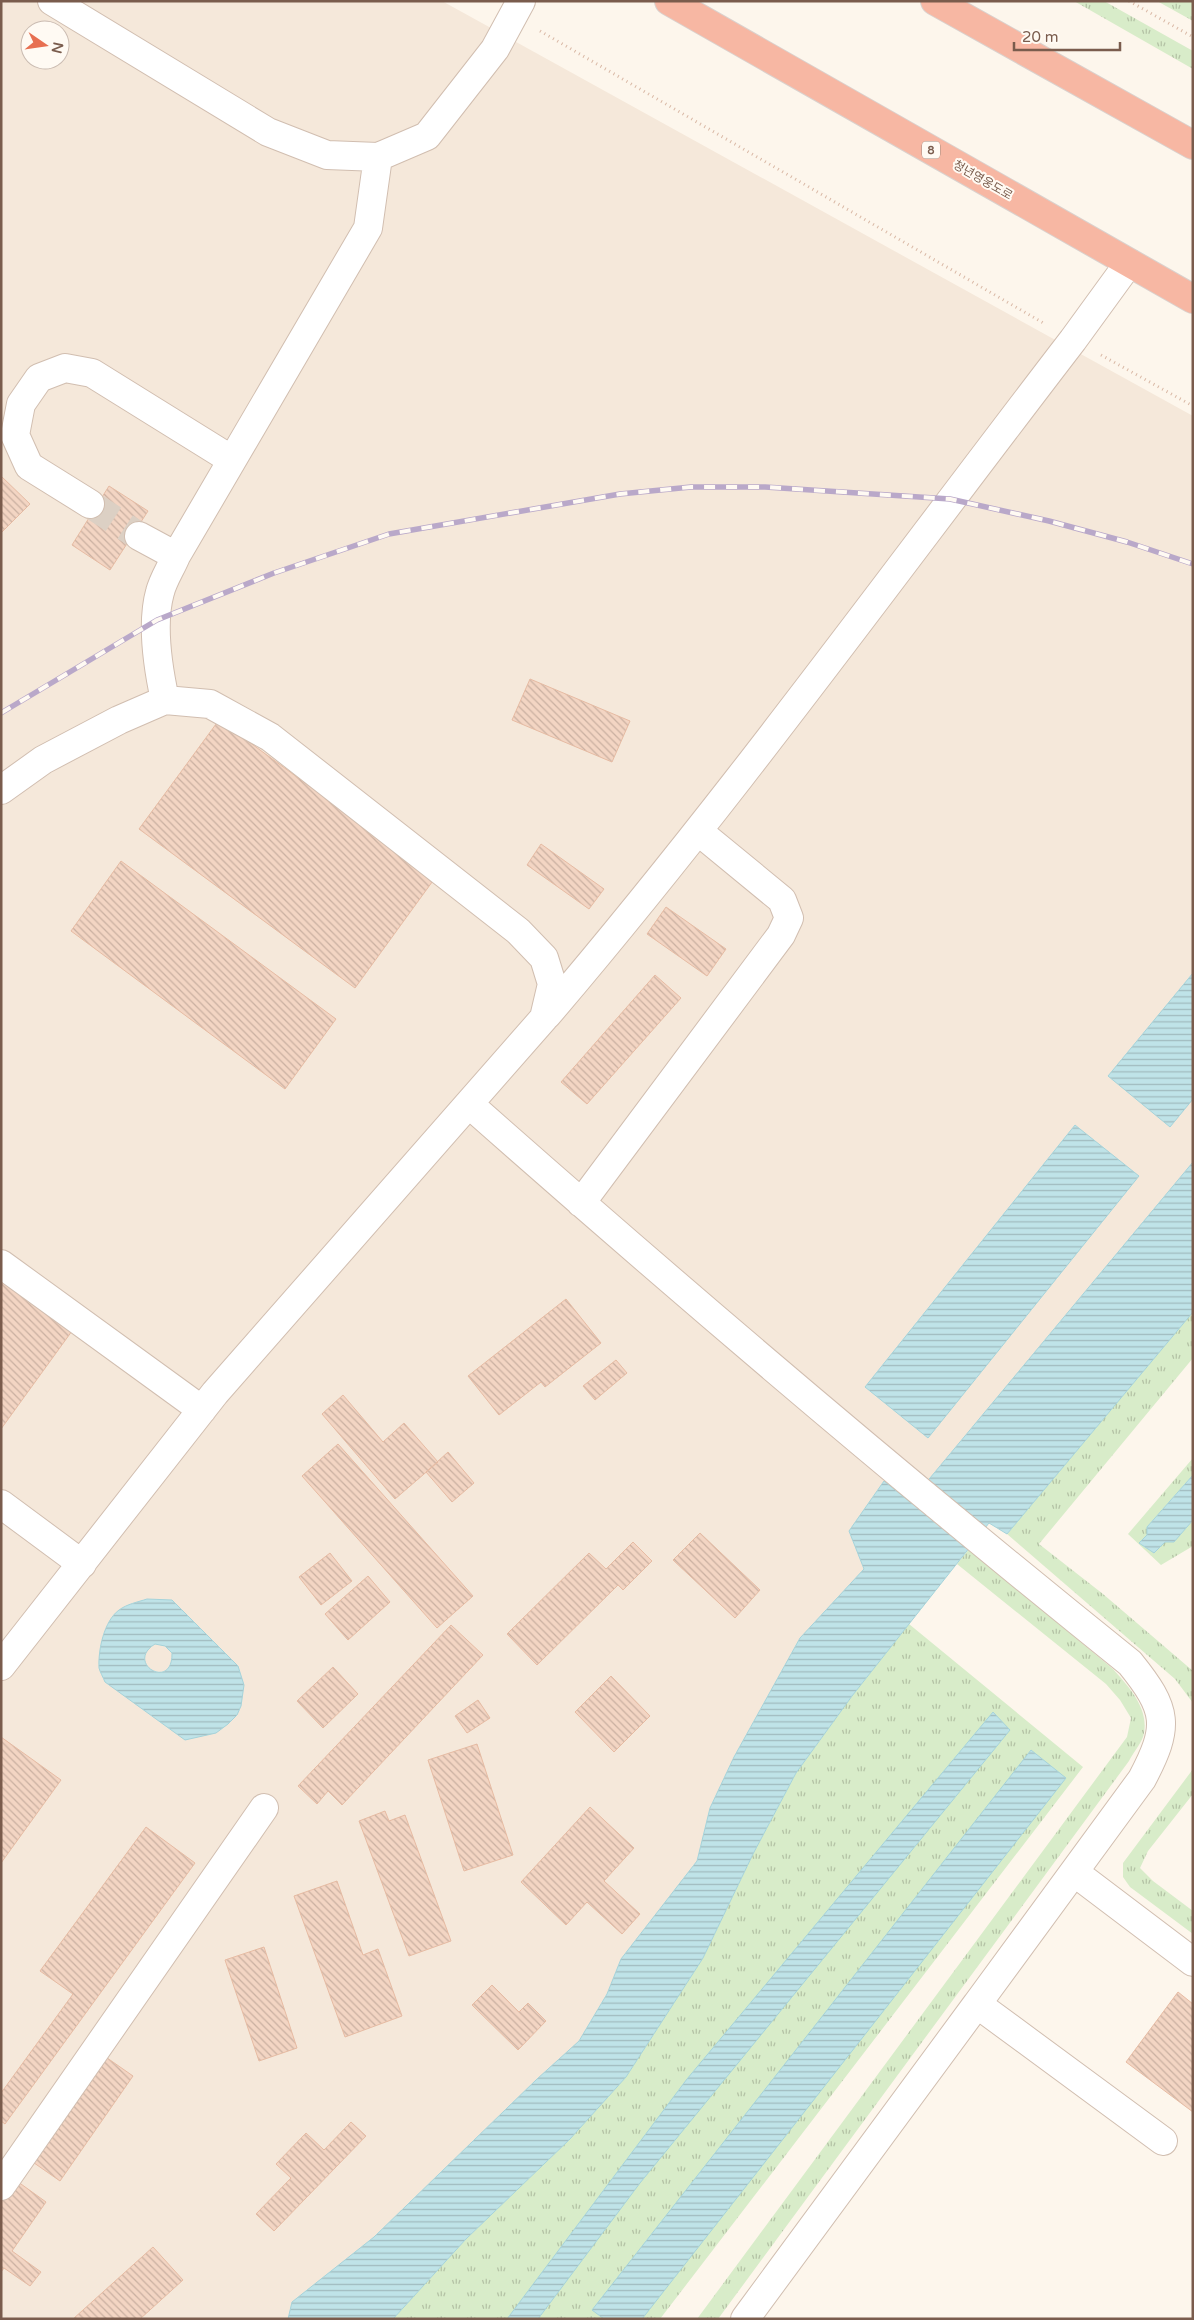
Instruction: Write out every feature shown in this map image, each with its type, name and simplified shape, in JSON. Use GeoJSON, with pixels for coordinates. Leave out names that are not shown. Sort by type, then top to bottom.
{"type":"FeatureCollection","features":[{"type":"Feature","properties":{"kind":"highway","name":"청년영웅도로"},"geometry":{"type":"LineString","coordinates":[[669,1],[1193,299]]}},
{"type":"Feature","properties":{"kind":"highway"},"geometry":{"type":"LineString","coordinates":[[935,1],[1193,145]]}},
{"type":"Feature","properties":{"kind":"street"},"geometry":{"type":"LineString","coordinates":[[52,1],[268,132],[327,155],[378,158],[427,136],[495,50],[517,8]]}},
{"type":"Feature","properties":{"kind":"street"},"geometry":{"type":"LineString","coordinates":[[164,700],[158,666],[157,620],[160,592],[176,556],[368,228],[378,158]]}},
{"type":"Feature","properties":{"kind":"street"},"geometry":{"type":"LineString","coordinates":[[1,1666],[202,1410],[634,913],[1073,340],[1129,263]]}},
{"type":"Feature","properties":{"kind":"street"},"geometry":{"type":"LineString","coordinates":[[90,504],[29,466],[15,435],[20,404],[39,378],[65,368],[92,373],[232,460]]}},
{"type":"Feature","properties":{"kind":"street"},"geometry":{"type":"LineString","coordinates":[[139,536],[176,556]]}},
{"type":"Feature","properties":{"kind":"street"},"geometry":{"type":"LineString","coordinates":[[1,790],[43,760],[119,720],[164,700],[210,704],[270,737],[518,931],[544,958],[552,984],[544,1018]]}},
{"type":"Feature","properties":{"kind":"street"},"geometry":{"type":"LineString","coordinates":[[580,1203],[776,942],[789,918],[782,900],[698,831]]}},
{"type":"Feature","properties":{"kind":"street"},"geometry":{"type":"LineString","coordinates":[[469,1104],[580,1203],[985,1546],[1130,1663],[1147,1684],[1158,1704],[1163,1727],[1155,1754],[1142,1779],[745,2319]]}},
{"type":"Feature","properties":{"kind":"street"},"geometry":{"type":"LineString","coordinates":[[1,1264],[202,1410]]}},
{"type":"Feature","properties":{"kind":"street"},"geometry":{"type":"LineString","coordinates":[[1,1504],[82,1564]]}},
{"type":"Feature","properties":{"kind":"street"},"geometry":{"type":"LineString","coordinates":[[1,2186],[264,1808]]}},
{"type":"Feature","properties":{"kind":"street"},"geometry":{"type":"LineString","coordinates":[[1074,1872],[1193,1962]]}},
{"type":"Feature","properties":{"kind":"street"},"geometry":{"type":"LineString","coordinates":[[977,2004],[1163,2142]]}},
{"type":"Feature","properties":{"kind":"path"},"geometry":{"type":"LineString","coordinates":[[1129,1],[1193,37]]}},
{"type":"Feature","properties":{"kind":"path"},"geometry":{"type":"LineString","coordinates":[[517,8],[1073,340],[1193,406]]}},
{"type":"Feature","properties":{"kind":"shaded area"},"geometry":{"type":"Polygon","coordinates":[[[1,1],[442,1],[1193,416],[1193,1181],[562,2071],[308,2319],[1,2319],[1,1]]]}},
{"type":"Feature","properties":{"kind":"green space"},"geometry":{"type":"Polygon","coordinates":[[[1074,1],[1104,1],[1193,51],[1193,69],[1074,1]]]}},
{"type":"Feature","properties":{"kind":"green space"},"geometry":{"type":"Polygon","coordinates":[[[1157,1],[1193,1],[1193,21],[1157,1]]]}},
{"type":"Feature","properties":{"kind":"green space"},"geometry":{"type":"Polygon","coordinates":[[[1193,1312],[1193,1358],[1039,1544],[1103,1594],[1193,1671],[1193,1703],[1175,1679],[1007,1534],[1193,1312]]]}},
{"type":"Feature","properties":{"kind":"green space"},"geometry":{"type":"Polygon","coordinates":[[[1193,1458],[1193,1475],[1147,1527],[1154,1553],[1165,1541],[1174,1541],[1193,1520],[1193,1546],[1161,1565],[1128,1534],[1193,1458]]]}},
{"type":"Feature","properties":{"kind":"green space"},"geometry":{"type":"Polygon","coordinates":[[[969,1549],[1113,1669],[1126,1683],[1141,1708],[1145,1727],[1143,1737],[1129,1761],[718,2319],[697,2319],[1127,1737],[1131,1718],[1120,1700],[1106,1684],[957,1564],[969,1549]]]}},
{"type":"Feature","properties":{"kind":"green space"},"geometry":{"type":"Polygon","coordinates":[[[909,1624],[1083,1767],[660,2319],[393,2319],[466,2239],[570,2139],[626,2077],[703,1958],[753,1854],[796,1773],[852,1696],[909,1624]]]}},
{"type":"Feature","properties":{"kind":"green space"},"geometry":{"type":"Polygon","coordinates":[[[1193,1769],[1193,1794],[1148,1851],[1140,1868],[1153,1881],[1193,1911],[1193,1934],[1130,1887],[1123,1877],[1123,1863],[1193,1769]]]}},
{"type":"Feature","properties":{"kind":"water"},"geometry":{"type":"Polygon","coordinates":[[[1193,973],[1193,1099],[1170,1127],[1108,1076],[1193,973]]]}},
{"type":"Feature","properties":{"kind":"water"},"geometry":{"type":"Polygon","coordinates":[[[1075,1125],[1139,1176],[928,1438],[865,1387],[1075,1125]]]}},
{"type":"Feature","properties":{"kind":"water"},"geometry":{"type":"Polygon","coordinates":[[[1193,1162],[1193,1312],[1007,1534],[989,1523],[852,1696],[796,1773],[753,1854],[703,1958],[626,2077],[570,2139],[466,2239],[393,2319],[288,2319],[292,2302],[374,2237],[537,2079],[579,2041],[607,1994],[621,1959],[697,1861],[710,1808],[734,1757],[800,1638],[864,1569],[849,1531],[884,1481],[910,1502],[1193,1162]]]}},
{"type":"Feature","properties":{"kind":"water"},"geometry":{"type":"Polygon","coordinates":[[[1193,1475],[1193,1520],[1174,1542],[1165,1542],[1154,1553],[1139,1543],[1147,1535],[1147,1527],[1193,1475]]]}},
{"type":"Feature","properties":{"kind":"water"},"geometry":{"type":"Polygon","coordinates":[[[147,1599],[172,1600],[238,1666],[244,1685],[241,1706],[237,1715],[216,1733],[185,1740],[105,1682],[99,1668],[99,1661],[103,1636],[109,1621],[119,1610],[147,1599]],[[155,1644],[147,1651],[145,1659],[147,1665],[152,1670],[165,1671],[170,1665],[172,1653],[165,1646],[155,1644]]]}},
{"type":"Feature","properties":{"kind":"water"},"geometry":{"type":"Polygon","coordinates":[[[993,1712],[1010,1730],[640,2183],[538,2319],[507,2319],[687,2079],[993,1712]]]}},
{"type":"Feature","properties":{"kind":"water"},"geometry":{"type":"Polygon","coordinates":[[[1031,1750],[1066,1778],[642,2319],[604,2319],[592,2310],[1031,1750]]]}},
{"type":"Feature","properties":{"kind":"building"},"geometry":{"type":"Polygon","coordinates":[[[1,476],[30,504],[1,533],[1,476]]]}},
{"type":"Feature","properties":{"kind":"building"},"geometry":{"type":"Polygon","coordinates":[[[109,486],[148,511],[110,570],[72,545],[109,486]]]}},
{"type":"Feature","properties":{"kind":"building"},"geometry":{"type":"Polygon","coordinates":[[[530,679],[630,721],[612,762],[512,720],[530,679]]]}},
{"type":"Feature","properties":{"kind":"building"},"geometry":{"type":"Polygon","coordinates":[[[219,720],[435,878],[355,988],[139,829],[219,720]]]}},
{"type":"Feature","properties":{"kind":"building"},"geometry":{"type":"Polygon","coordinates":[[[541,844],[604,889],[589,909],[527,865],[541,844]]]}},
{"type":"Feature","properties":{"kind":"building"},"geometry":{"type":"Polygon","coordinates":[[[121,861],[336,1019],[285,1089],[71,931],[121,861]]]}},
{"type":"Feature","properties":{"kind":"building"},"geometry":{"type":"Polygon","coordinates":[[[666,907],[726,949],[707,976],[647,934],[666,907]]]}},
{"type":"Feature","properties":{"kind":"building"},"geometry":{"type":"Polygon","coordinates":[[[655,975],[681,998],[587,1104],[561,1082],[655,975]]]}},
{"type":"Feature","properties":{"kind":"building"},"geometry":{"type":"Polygon","coordinates":[[[1,1279],[72,1331],[1,1429],[1,1279]]]}},
{"type":"Feature","properties":{"kind":"building"},"geometry":{"type":"Polygon","coordinates":[[[566,1299],[601,1343],[545,1387],[541,1382],[499,1415],[468,1376],[566,1299]]]}},
{"type":"Feature","properties":{"kind":"building"},"geometry":{"type":"Polygon","coordinates":[[[616,1360],[627,1373],[595,1400],[583,1386],[616,1360]]]}},
{"type":"Feature","properties":{"kind":"building"},"geometry":{"type":"Polygon","coordinates":[[[343,1395],[383,1442],[404,1423],[438,1462],[395,1499],[322,1414],[343,1395]]]}},
{"type":"Feature","properties":{"kind":"building"},"geometry":{"type":"Polygon","coordinates":[[[338,1444],[473,1596],[437,1628],[302,1476],[338,1444]]]}},
{"type":"Feature","properties":{"kind":"building"},"geometry":{"type":"Polygon","coordinates":[[[448,1452],[474,1483],[452,1502],[426,1472],[448,1452]]]}},
{"type":"Feature","properties":{"kind":"building"},"geometry":{"type":"Polygon","coordinates":[[[700,1533],[760,1590],[735,1618],[673,1560],[700,1533]]]}},
{"type":"Feature","properties":{"kind":"building"},"geometry":{"type":"Polygon","coordinates":[[[633,1542],[652,1561],[623,1590],[618,1585],[537,1665],[507,1634],[589,1553],[606,1569],[633,1542]]]}},
{"type":"Feature","properties":{"kind":"building"},"geometry":{"type":"Polygon","coordinates":[[[330,1553],[352,1581],[321,1605],[299,1577],[330,1553]]]}},
{"type":"Feature","properties":{"kind":"building"},"geometry":{"type":"Polygon","coordinates":[[[368,1576],[390,1602],[348,1640],[325,1614],[368,1576]]]}},
{"type":"Feature","properties":{"kind":"building"},"geometry":{"type":"Polygon","coordinates":[[[451,1625],[483,1655],[342,1805],[328,1791],[317,1804],[298,1786],[451,1625]]]}},
{"type":"Feature","properties":{"kind":"building"},"geometry":{"type":"Polygon","coordinates":[[[333,1667],[358,1694],[323,1728],[297,1701],[333,1667]]]}},
{"type":"Feature","properties":{"kind":"building"},"geometry":{"type":"Polygon","coordinates":[[[611,1676],[650,1716],[614,1752],[575,1712],[611,1676]]]}},
{"type":"Feature","properties":{"kind":"building"},"geometry":{"type":"Polygon","coordinates":[[[478,1700],[490,1718],[467,1733],[455,1716],[478,1700]]]}},
{"type":"Feature","properties":{"kind":"building"},"geometry":{"type":"Polygon","coordinates":[[[1,1737],[61,1780],[1,1863],[1,1737]]]}},
{"type":"Feature","properties":{"kind":"building"},"geometry":{"type":"Polygon","coordinates":[[[477,1744],[513,1855],[464,1871],[428,1760],[477,1744]]]}},
{"type":"Feature","properties":{"kind":"building"},"geometry":{"type":"Polygon","coordinates":[[[590,1807],[634,1848],[604,1881],[640,1914],[622,1934],[587,1902],[566,1925],[521,1882],[590,1807]]]}},
{"type":"Feature","properties":{"kind":"building"},"geometry":{"type":"Polygon","coordinates":[[[385,1811],[389,1821],[405,1815],[451,1941],[409,1956],[359,1821],[385,1811]]]}},
{"type":"Feature","properties":{"kind":"building"},"geometry":{"type":"Polygon","coordinates":[[[146,1827],[195,1863],[5,2124],[1,2121],[1,2093],[73,1994],[40,1971],[146,1827]]]}},
{"type":"Feature","properties":{"kind":"building"},"geometry":{"type":"Polygon","coordinates":[[[337,1881],[363,1955],[378,1949],[402,2016],[345,2037],[294,1896],[337,1881]]]}},
{"type":"Feature","properties":{"kind":"building"},"geometry":{"type":"Polygon","coordinates":[[[264,1947],[297,2048],[259,2061],[225,1960],[264,1947]]]}},
{"type":"Feature","properties":{"kind":"building"},"geometry":{"type":"Polygon","coordinates":[[[492,1985],[519,2012],[528,2003],[546,2021],[518,2050],[472,2005],[492,1985]]]}},
{"type":"Feature","properties":{"kind":"building"},"geometry":{"type":"Polygon","coordinates":[[[1178,1992],[1193,2004],[1193,2112],[1126,2062],[1178,1992]]]}},
{"type":"Feature","properties":{"kind":"building"},"geometry":{"type":"Polygon","coordinates":[[[100,2053],[133,2076],[60,2181],[27,2158],[100,2053]]]}},
{"type":"Feature","properties":{"kind":"building"},"geometry":{"type":"Polygon","coordinates":[[[351,2122],[366,2136],[274,2231],[256,2214],[291,2178],[276,2164],[306,2133],[324,2150],[351,2122]]]}},
{"type":"Feature","properties":{"kind":"building"},"geometry":{"type":"Polygon","coordinates":[[[14,2179],[46,2202],[12,2251],[41,2272],[30,2286],[4,2268],[1,2272],[1,2196],[14,2179]]]}},
{"type":"Feature","properties":{"kind":"building"},"geometry":{"type":"Polygon","coordinates":[[[153,2247],[183,2280],[140,2319],[73,2319],[153,2247]]]}},
{"type":"Feature","properties":{"kind":"tunnel"},"geometry":{"type":"LineString","coordinates":[[90,504],[139,536]]}},
{"type":"Feature","properties":{"kind":"railway"},"geometry":{"type":"LineString","coordinates":[[1,713],[157,620],[274,573],[389,534],[620,494],[691,487],[765,487],[950,499],[1049,521],[1127,542],[1193,564]]}}]}
